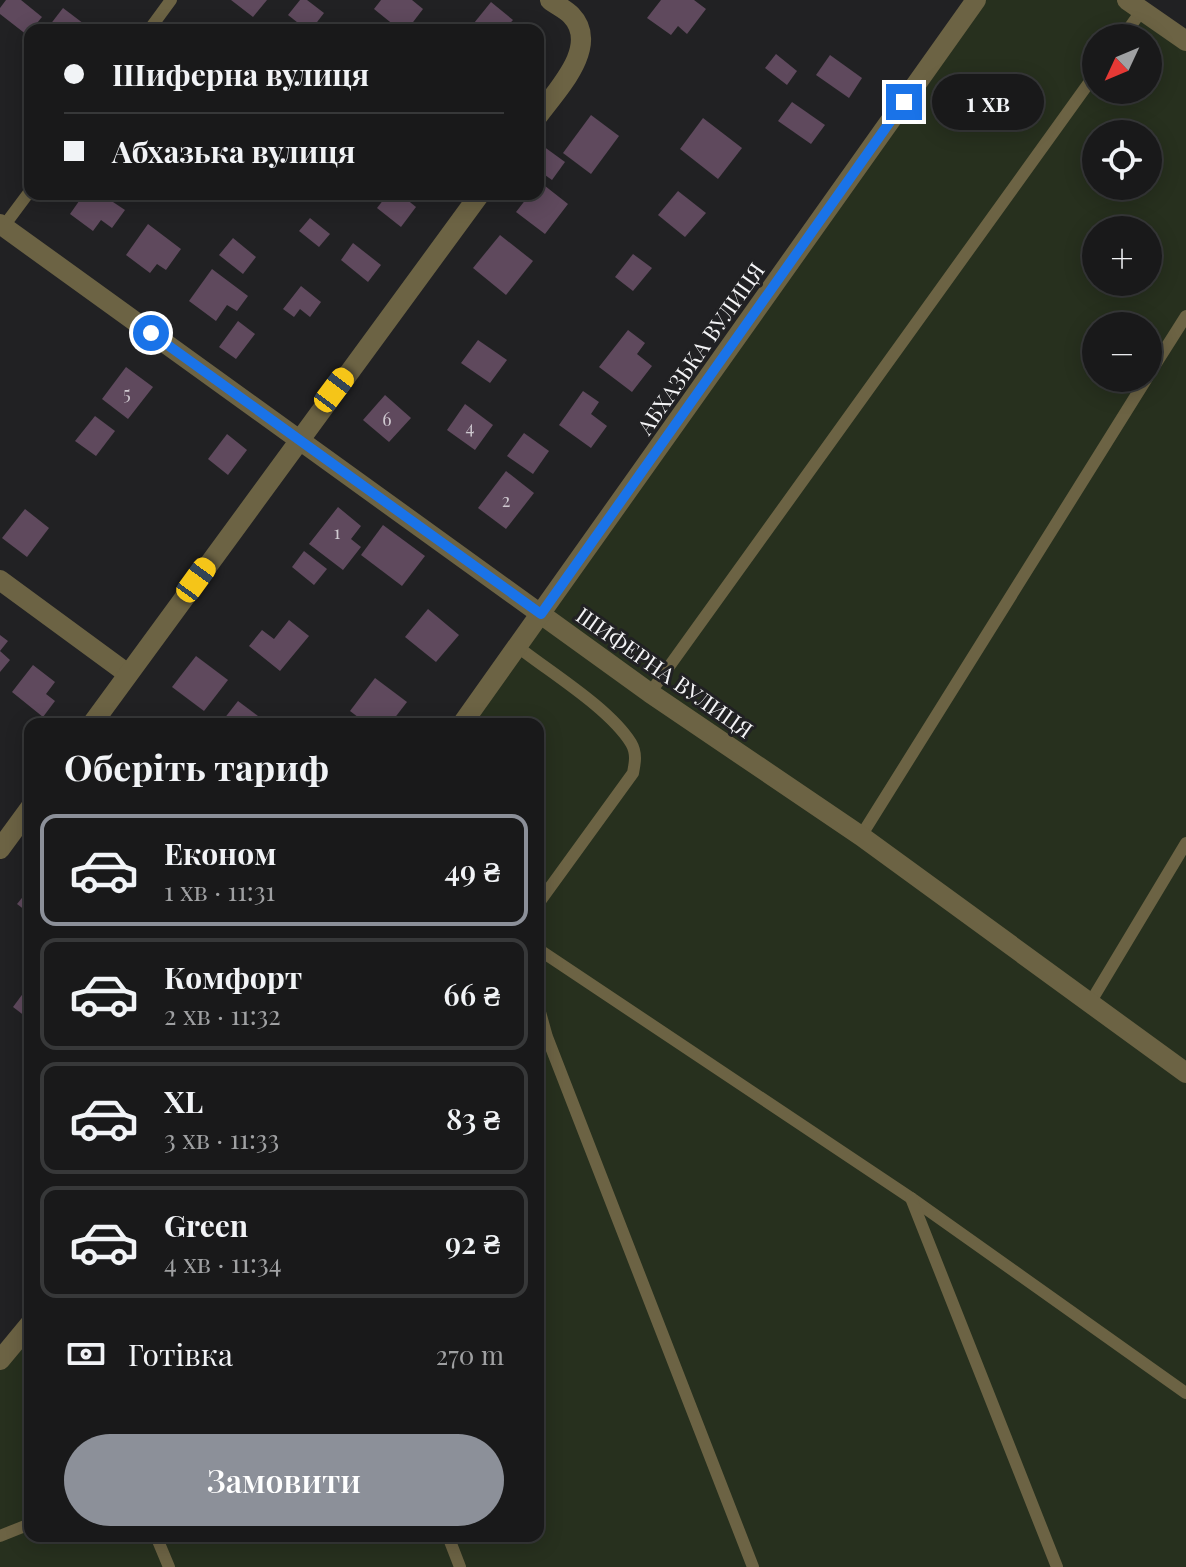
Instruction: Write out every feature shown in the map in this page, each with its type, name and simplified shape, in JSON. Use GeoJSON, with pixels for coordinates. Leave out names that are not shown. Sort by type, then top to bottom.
{"type":"FeatureCollection","features":[{"type":"Feature","properties":{"kind":"street"},"geometry":{"type":"LineString","coordinates":[[544,108],[569,74],[582,39],[571,15],[550,0]]}},
{"type":"Feature","properties":{"kind":"street","name":"АБХАЗЬКА ВУЛИЦЯ"},"geometry":{"type":"LineString","coordinates":[[466,718],[976,0]]}},
{"type":"Feature","properties":{"kind":"street"},"geometry":{"type":"LineString","coordinates":[[1134,5],[1186,41]]}},
{"type":"Feature","properties":{"kind":"street"},"geometry":{"type":"LineString","coordinates":[[96,718],[476,200]]}},
{"type":"Feature","properties":{"kind":"street","name":"ШИФЕРНА ВУЛИЦЯ"},"geometry":{"type":"LineString","coordinates":[[2,225],[650,693],[861,836],[1186,1073]]}},
{"type":"Feature","properties":{"kind":"street"},"geometry":{"type":"LineString","coordinates":[[0,580],[128,674]]}},
{"type":"Feature","properties":{"kind":"street"},"geometry":{"type":"LineString","coordinates":[[0,849],[24,816]]}},
{"type":"Feature","properties":{"kind":"street"},"geometry":{"type":"LineString","coordinates":[[0,1360],[24,1331]]}},
{"type":"Feature","properties":{"kind":"lane"},"geometry":{"type":"LineString","coordinates":[[153,24],[171,0]]}},
{"type":"Feature","properties":{"kind":"lane"},"geometry":{"type":"LineString","coordinates":[[1127,24],[1134,5]]}},
{"type":"Feature","properties":{"kind":"lane"},"geometry":{"type":"LineString","coordinates":[[650,693],[1082,92]]}},
{"type":"Feature","properties":{"kind":"lane"},"geometry":{"type":"LineString","coordinates":[[2,225],[24,198]]}},
{"type":"Feature","properties":{"kind":"lane"},"geometry":{"type":"LineString","coordinates":[[1162,355],[1186,316]]}},
{"type":"Feature","properties":{"kind":"lane"},"geometry":{"type":"LineString","coordinates":[[861,836],[1139,392]]}},
{"type":"Feature","properties":{"kind":"lane"},"geometry":{"type":"LineString","coordinates":[[518,647],[602,711],[632,745],[636,759],[633,773],[544,896]]}},
{"type":"Feature","properties":{"kind":"lane"},"geometry":{"type":"LineString","coordinates":[[1090,1003],[1186,843]]}},
{"type":"Feature","properties":{"kind":"lane"},"geometry":{"type":"LineString","coordinates":[[544,953],[911,1198],[1186,1393]]}},
{"type":"Feature","properties":{"kind":"lane"},"geometry":{"type":"LineString","coordinates":[[544,1026],[753,1567]]}},
{"type":"Feature","properties":{"kind":"lane"},"geometry":{"type":"LineString","coordinates":[[911,1198],[1057,1567]]}},
{"type":"Feature","properties":{"kind":"lane"},"geometry":{"type":"LineString","coordinates":[[0,1536],[24,1526]]}},
{"type":"Feature","properties":{"kind":"lane"},"geometry":{"type":"LineString","coordinates":[[159,1542],[169,1567]]}},
{"type":"Feature","properties":{"kind":"lane"},"geometry":{"type":"LineString","coordinates":[[450,1542],[460,1567]]}},
{"type":"Feature","properties":{"kind":"green space"},"geometry":{"type":"Polygon","coordinates":[[[976,0],[1127,0],[1162,24],[1082,24],[1082,104],[1162,104],[1162,24],[1186,41],[1186,1567],[0,1567],[0,1360],[24,1331],[24,1542],[544,1542],[544,718],[466,718],[976,0]]]}},
{"type":"Feature","properties":{"kind":"building"},"geometry":{"type":"Polygon","coordinates":[[[6,0],[21,0],[42,17],[36,24],[24,24],[24,33],[0,14],[6,0]]]}},
{"type":"Feature","properties":{"kind":"building"},"geometry":{"type":"Polygon","coordinates":[[[231,0],[267,0],[253,17],[231,0]]]}},
{"type":"Feature","properties":{"kind":"building"},"geometry":{"type":"Polygon","coordinates":[[[300,0],[307,0],[324,13],[316,24],[299,24],[288,15],[300,0]]]}},
{"type":"Feature","properties":{"kind":"building"},"geometry":{"type":"Polygon","coordinates":[[[381,0],[412,0],[423,9],[412,24],[393,24],[374,9],[381,0]]]}},
{"type":"Feature","properties":{"kind":"building"},"geometry":{"type":"Polygon","coordinates":[[[661,0],[694,0],[706,9],[687,34],[678,26],[671,35],[647,18],[661,0]]]}},
{"type":"Feature","properties":{"kind":"building"},"geometry":{"type":"Polygon","coordinates":[[[491,2],[513,20],[509,24],[473,24],[491,2]]]}},
{"type":"Feature","properties":{"kind":"building"},"geometry":{"type":"Polygon","coordinates":[[[63,8],[84,24],[51,24],[63,8]]]}},
{"type":"Feature","properties":{"kind":"building"},"geometry":{"type":"Polygon","coordinates":[[[776,54],[797,71],[787,85],[765,68],[776,54]]]}},
{"type":"Feature","properties":{"kind":"building"},"geometry":{"type":"Polygon","coordinates":[[[830,55],[862,78],[849,98],[816,75],[830,55]]]}},
{"type":"Feature","properties":{"kind":"building"},"geometry":{"type":"Polygon","coordinates":[[[792,102],[825,125],[811,144],[778,121],[792,102]]]}},
{"type":"Feature","properties":{"kind":"building"},"geometry":{"type":"Polygon","coordinates":[[[591,115],[619,136],[591,174],[563,153],[591,115]]]}},
{"type":"Feature","properties":{"kind":"building"},"geometry":{"type":"Polygon","coordinates":[[[703,118],[742,148],[718,179],[680,149],[703,118]]]}},
{"type":"Feature","properties":{"kind":"building"},"geometry":{"type":"Polygon","coordinates":[[[544,147],[565,162],[552,180],[544,174],[544,147]]]}},
{"type":"Feature","properties":{"kind":"building"},"geometry":{"type":"Polygon","coordinates":[[[544,185],[568,204],[545,234],[516,212],[525,200],[544,200],[544,185]]]}},
{"type":"Feature","properties":{"kind":"building"},"geometry":{"type":"Polygon","coordinates":[[[678,191],[706,213],[685,237],[658,215],[678,191]]]}},
{"type":"Feature","properties":{"kind":"building"},"geometry":{"type":"Polygon","coordinates":[[[80,200],[110,200],[125,210],[112,228],[101,220],[93,231],[70,214],[80,200]]]}},
{"type":"Feature","properties":{"kind":"building"},"geometry":{"type":"Polygon","coordinates":[[[383,200],[407,200],[416,207],[401,227],[377,208],[383,200]]]}},
{"type":"Feature","properties":{"kind":"building"},"geometry":{"type":"Polygon","coordinates":[[[310,218],[330,234],[319,247],[299,231],[310,218]]]}},
{"type":"Feature","properties":{"kind":"building"},"geometry":{"type":"Polygon","coordinates":[[[148,224],[181,249],[166,270],[157,264],[150,273],[126,255],[148,224]]]}},
{"type":"Feature","properties":{"kind":"building"},"geometry":{"type":"Polygon","coordinates":[[[500,235],[533,261],[506,295],[473,268],[500,235]]]}},
{"type":"Feature","properties":{"kind":"building"},"geometry":{"type":"Polygon","coordinates":[[[233,238],[256,257],[243,274],[219,255],[233,238]]]}},
{"type":"Feature","properties":{"kind":"building"},"geometry":{"type":"Polygon","coordinates":[[[353,243],[381,265],[368,282],[341,260],[353,243]]]}},
{"type":"Feature","properties":{"kind":"building"},"geometry":{"type":"Polygon","coordinates":[[[633,254],[652,268],[633,291],[615,277],[633,254]]]}},
{"type":"Feature","properties":{"kind":"building"},"geometry":{"type":"Polygon","coordinates":[[[212,269],[248,296],[237,311],[227,305],[216,321],[189,301],[212,269]]]}},
{"type":"Feature","properties":{"kind":"building"},"geometry":{"type":"Polygon","coordinates":[[[301,286],[321,302],[310,317],[300,309],[294,317],[283,309],[301,286]]]}},
{"type":"Feature","properties":{"kind":"building"},"geometry":{"type":"Polygon","coordinates":[[[238,321],[255,334],[236,359],[219,347],[238,321]]]}},
{"type":"Feature","properties":{"kind":"building"},"geometry":{"type":"Polygon","coordinates":[[[628,330],[645,343],[637,354],[652,366],[632,392],[599,367],[628,330]]]}},
{"type":"Feature","properties":{"kind":"building"},"geometry":{"type":"Polygon","coordinates":[[[478,340],[507,360],[490,383],[461,363],[478,340]]]}},
{"type":"Feature","properties":{"kind":"building"},"geometry":{"type":"Polygon","coordinates":[[[126,367],[153,387],[128,419],[102,399],[126,367]]]}},
{"type":"Feature","properties":{"kind":"building"},"geometry":{"type":"Polygon","coordinates":[[[583,391],[599,402],[591,414],[607,426],[591,448],[559,425],[583,391]]]}},
{"type":"Feature","properties":{"kind":"building"},"geometry":{"type":"Polygon","coordinates":[[[385,395],[411,418],[389,442],[363,420],[385,395]]]}},
{"type":"Feature","properties":{"kind":"building"},"geometry":{"type":"Polygon","coordinates":[[[465,404],[493,425],[475,450],[447,430],[465,404]]]}},
{"type":"Feature","properties":{"kind":"building"},"geometry":{"type":"Polygon","coordinates":[[[95,416],[115,431],[96,456],[75,441],[95,416]]]}},
{"type":"Feature","properties":{"kind":"building"},"geometry":{"type":"Polygon","coordinates":[[[524,433],[549,451],[533,474],[507,456],[524,433]]]}},
{"type":"Feature","properties":{"kind":"building"},"geometry":{"type":"Polygon","coordinates":[[[227,434],[247,450],[228,475],[208,459],[227,434]]]}},
{"type":"Feature","properties":{"kind":"building"},"geometry":{"type":"Polygon","coordinates":[[[506,471],[534,493],[506,529],[478,508],[506,471]]]}},
{"type":"Feature","properties":{"kind":"building"},"geometry":{"type":"Polygon","coordinates":[[[338,507],[361,526],[351,539],[361,547],[343,570],[309,544],[338,507]]]}},
{"type":"Feature","properties":{"kind":"building"},"geometry":{"type":"Polygon","coordinates":[[[25,509],[49,528],[27,557],[2,538],[25,509]]]}},
{"type":"Feature","properties":{"kind":"building"},"geometry":{"type":"Polygon","coordinates":[[[383,525],[425,556],[402,586],[361,555],[383,525]]]}},
{"type":"Feature","properties":{"kind":"building"},"geometry":{"type":"Polygon","coordinates":[[[304,551],[327,569],[314,585],[292,567],[304,551]]]}},
{"type":"Feature","properties":{"kind":"building"},"geometry":{"type":"Polygon","coordinates":[[[428,609],[459,635],[436,662],[405,637],[428,609]]]}},
{"type":"Feature","properties":{"kind":"building"},"geometry":{"type":"Polygon","coordinates":[[[289,620],[309,636],[280,671],[249,646],[262,630],[274,639],[289,620]]]}},
{"type":"Feature","properties":{"kind":"building"},"geometry":{"type":"Polygon","coordinates":[[[0,635],[8,641],[0,651],[0,635]]]}},
{"type":"Feature","properties":{"kind":"building"},"geometry":{"type":"Polygon","coordinates":[[[0,651],[10,660],[0,672],[0,651]]]}},
{"type":"Feature","properties":{"kind":"building"},"geometry":{"type":"Polygon","coordinates":[[[196,656],[228,680],[204,711],[172,687],[196,656]]]}},
{"type":"Feature","properties":{"kind":"building"},"geometry":{"type":"Polygon","coordinates":[[[33,665],[55,682],[46,694],[55,701],[43,717],[12,692],[33,665]]]}},
{"type":"Feature","properties":{"kind":"building"},"geometry":{"type":"Polygon","coordinates":[[[375,678],[407,702],[395,718],[359,718],[350,711],[375,678]]]}},
{"type":"Feature","properties":{"kind":"building"},"geometry":{"type":"Polygon","coordinates":[[[238,701],[258,716],[256,718],[225,718],[238,701]]]}},
{"type":"Feature","properties":{"kind":"building"},"geometry":{"type":"Polygon","coordinates":[[[24,895],[24,909],[17,904],[24,895]]]}},
{"type":"Feature","properties":{"kind":"building"},"geometry":{"type":"Polygon","coordinates":[[[24,992],[24,1015],[13,1007],[24,992]]]}},
{"type":"Feature","properties":{"kind":"route"},"geometry":{"type":"LineString","coordinates":[[151,333],[541,614],[904,102]]}}]}
